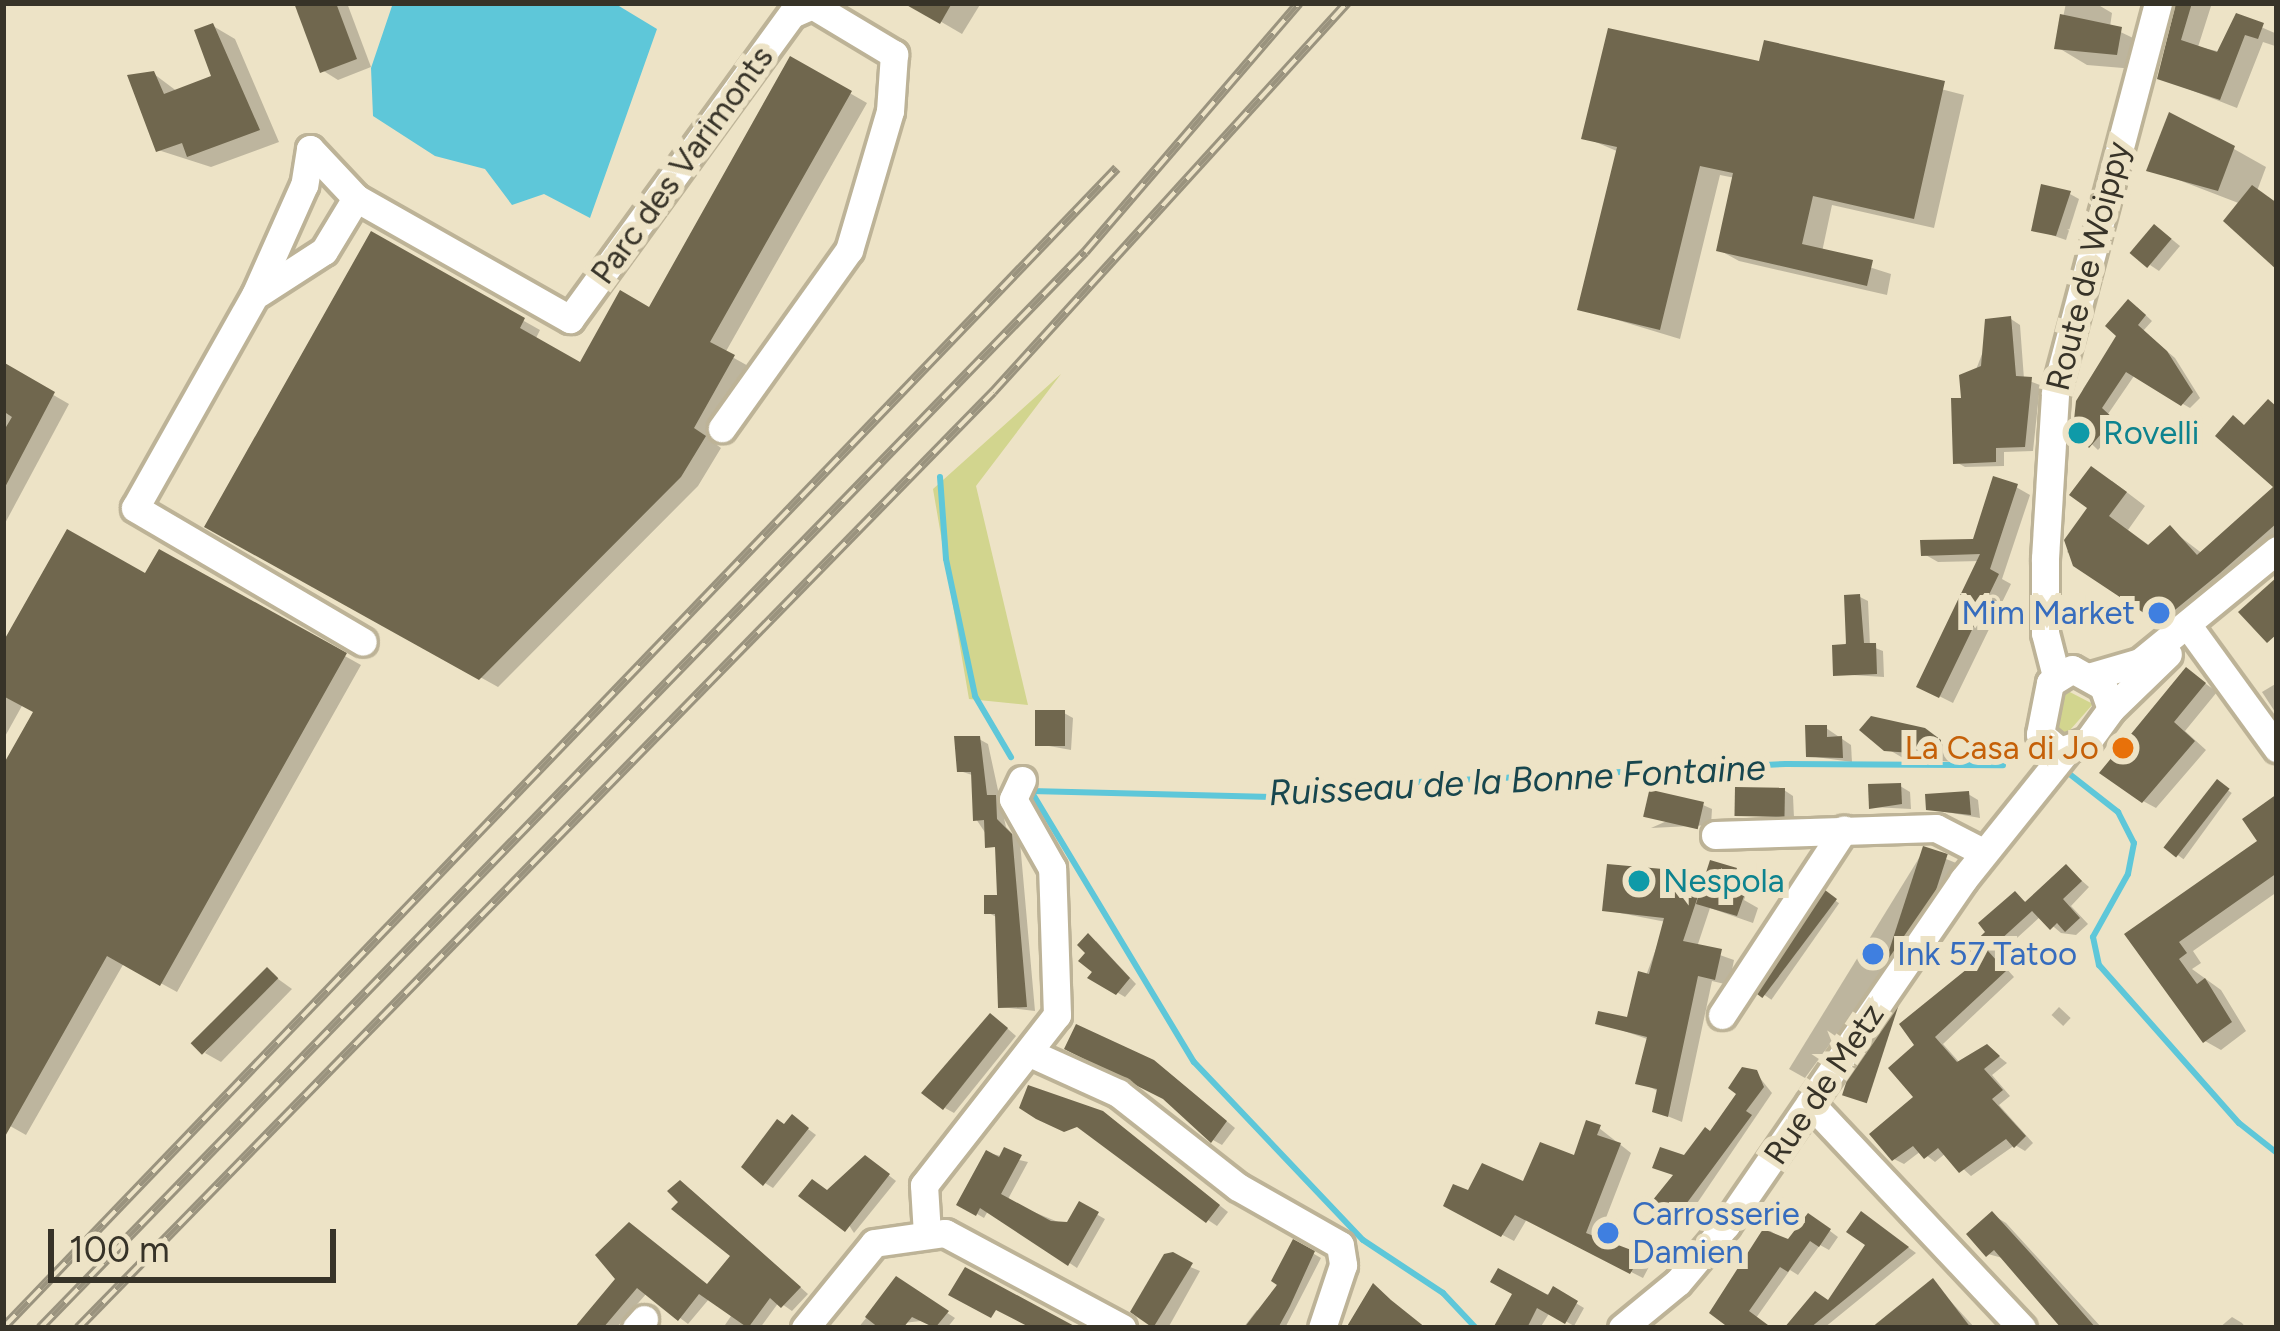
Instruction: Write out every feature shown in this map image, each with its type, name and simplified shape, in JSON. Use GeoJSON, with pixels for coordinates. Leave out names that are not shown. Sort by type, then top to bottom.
{"type":"FeatureCollection","features":[{"type":"Feature","properties":{"kind":"street","name":"Route de Woippy"},"geometry":{"type":"LineString","coordinates":[[2111,709],[2076,674],[2049,605],[2045,474],[2055,393],[2158,3]]}},
{"type":"Feature","properties":{"kind":"street","name":"Parc des Varimonts"},"geometry":{"type":"LineString","coordinates":[[363,642],[135,508],[255,295],[304,185],[310,149],[356,198],[570,319],[792,14],[812,4],[894,54],[890,111],[848,250],[722,428]]}},
{"type":"Feature","properties":{"kind":"street","name":"Parc des Varimonts"},"geometry":{"type":"LineString","coordinates":[[255,295],[325,251],[356,198]]}},
{"type":"Feature","properties":{"kind":"street"},"geometry":{"type":"LineString","coordinates":[[2054,745],[2076,674],[2140,662],[2189,627],[2277,550]]}},
{"type":"Feature","properties":{"kind":"street"},"geometry":{"type":"LineString","coordinates":[[2189,627],[2277,748]]}},
{"type":"Feature","properties":{"kind":"street","name":"Rue de Metz"},"geometry":{"type":"LineString","coordinates":[[1622,1328],[1706,1252],[2006,822],[2054,745],[2095,734],[2111,709],[2132,696],[2189,627]]}},
{"type":"Feature","properties":{"kind":"street"},"geometry":{"type":"LineString","coordinates":[[927,1234],[924,1185],[1058,1015],[1052,868],[1013,799],[1022,780]]}},
{"type":"Feature","properties":{"kind":"street"},"geometry":{"type":"LineString","coordinates":[[1715,835],[1936,828],[1983,852]]}},
{"type":"Feature","properties":{"kind":"street"},"geometry":{"type":"LineString","coordinates":[[1722,1015],[1844,829]]}},
{"type":"Feature","properties":{"kind":"street"},"geometry":{"type":"LineString","coordinates":[[1030,1052],[1118,1093],[1238,1187],[1340,1245],[1342,1265],[1322,1328]]}},
{"type":"Feature","properties":{"kind":"street"},"geometry":{"type":"LineString","coordinates":[[1810,1103],[2022,1328]]}},
{"type":"Feature","properties":{"kind":"street"},"geometry":{"type":"LineString","coordinates":[[806,1328],[874,1243],[945,1233],[1121,1328]]}},
{"type":"Feature","properties":{"kind":"green space"},"geometry":{"type":"Polygon","coordinates":[[[1061,374],[976,486],[1028,705],[969,699],[933,489],[1061,374]]]}},
{"type":"Feature","properties":{"kind":"green space"},"geometry":{"type":"Polygon","coordinates":[[[2062,688],[2093,704],[2063,738],[2055,732],[2062,688]]]}},
{"type":"Feature","properties":{"kind":"water"},"geometry":{"type":"Polygon","coordinates":[[[393,3],[614,3],[657,29],[590,218],[544,194],[512,205],[485,169],[435,156],[373,116],[371,68],[393,3]]]}},
{"type":"Feature","properties":{"kind":"building"},"geometry":{"type":"Polygon","coordinates":[[[294,3],[336,3],[357,59],[320,73],[294,3]]]}},
{"type":"Feature","properties":{"kind":"building"},"geometry":{"type":"Polygon","coordinates":[[[903,3],[952,3],[940,24],[903,3]]]}},
{"type":"Feature","properties":{"kind":"building"},"geometry":{"type":"Polygon","coordinates":[[[2176,3],[2192,3],[2181,40],[2217,52],[2236,13],[2264,23],[2258,39],[2245,35],[2220,100],[2157,79],[2176,3]]]}},
{"type":"Feature","properties":{"kind":"building"},"geometry":{"type":"Polygon","coordinates":[[[2060,14],[2122,27],[2117,55],[2054,49],[2060,14]]]}},
{"type":"Feature","properties":{"kind":"building"},"geometry":{"type":"Polygon","coordinates":[[[213,23],[260,130],[187,157],[182,143],[156,152],[127,75],[154,71],[164,94],[211,76],[194,30],[213,23]]]}},
{"type":"Feature","properties":{"kind":"building"},"geometry":{"type":"Polygon","coordinates":[[[1608,28],[1759,61],[1764,40],[1945,81],[1914,219],[1813,196],[1802,244],[1873,260],[1867,286],[1716,251],[1733,173],[1700,166],[1660,330],[1577,310],[1617,147],[1581,139],[1608,28]]]}},
{"type":"Feature","properties":{"kind":"building"},"geometry":{"type":"Polygon","coordinates":[[[790,56],[852,91],[710,342],[735,355],[694,428],[706,436],[681,477],[479,680],[204,527],[371,231],[525,318],[520,328],[580,362],[620,290],[649,307],[790,56]]]}},
{"type":"Feature","properties":{"kind":"building"},"geometry":{"type":"Polygon","coordinates":[[[2169,112],[2235,146],[2218,191],[2146,171],[2169,112]]]}},
{"type":"Feature","properties":{"kind":"building"},"geometry":{"type":"Polygon","coordinates":[[[2041,184],[2071,191],[2056,236],[2031,231],[2041,184]]]}},
{"type":"Feature","properties":{"kind":"building"},"geometry":{"type":"Polygon","coordinates":[[[2252,185],[2277,203],[2277,270],[2223,221],[2252,185]]]}},
{"type":"Feature","properties":{"kind":"building"},"geometry":{"type":"Polygon","coordinates":[[[2154,224],[2172,239],[2147,268],[2130,253],[2154,224]]]}},
{"type":"Feature","properties":{"kind":"building"},"geometry":{"type":"Polygon","coordinates":[[[2128,299],[2146,315],[2138,325],[2167,351],[2193,392],[2181,406],[2126,372],[2102,408],[2114,419],[2089,448],[2073,430],[2076,401],[2116,336],[2105,326],[2128,299]]]}},
{"type":"Feature","properties":{"kind":"building"},"geometry":{"type":"Polygon","coordinates":[[[2011,316],[2016,376],[2032,377],[2025,447],[1996,448],[1996,462],[1953,464],[1951,398],[1961,398],[1959,375],[1981,366],[1985,319],[2011,316]]]}},
{"type":"Feature","properties":{"kind":"building"},"geometry":{"type":"Polygon","coordinates":[[[3,362],[55,392],[3,491],[3,432],[12,417],[3,411],[3,362]]]}},
{"type":"Feature","properties":{"kind":"building"},"geometry":{"type":"Polygon","coordinates":[[[2268,399],[2277,407],[2277,523],[2220,573],[2159,623],[2073,566],[2064,540],[2087,508],[2069,495],[2091,466],[2127,492],[2109,516],[2148,545],[2170,525],[2197,555],[2273,487],[2215,436],[2233,415],[2244,425],[2268,399]]]}},
{"type":"Feature","properties":{"kind":"building"},"geometry":{"type":"Polygon","coordinates":[[[1993,476],[2018,484],[1990,569],[1999,574],[1939,698],[1916,687],[1980,554],[1921,556],[1920,540],[1973,539],[1993,476]]]}},
{"type":"Feature","properties":{"kind":"building"},"geometry":{"type":"Polygon","coordinates":[[[67,529],[145,573],[159,549],[347,653],[160,986],[107,956],[3,1140],[3,765],[33,712],[3,696],[3,642],[67,529]]]}},
{"type":"Feature","properties":{"kind":"building"},"geometry":{"type":"Polygon","coordinates":[[[2277,577],[2277,634],[2267,643],[2238,612],[2277,577]]]}},
{"type":"Feature","properties":{"kind":"building"},"geometry":{"type":"Polygon","coordinates":[[[1860,594],[1864,643],[1876,643],[1877,674],[1833,676],[1832,645],[1846,644],[1844,595],[1860,594]]]}},
{"type":"Feature","properties":{"kind":"building"},"geometry":{"type":"Polygon","coordinates":[[[2186,667],[2206,683],[2174,722],[2195,741],[2142,803],[2099,773],[2186,667]]]}},
{"type":"Feature","properties":{"kind":"building"},"geometry":{"type":"Polygon","coordinates":[[[1035,710],[1065,710],[1065,746],[1035,746],[1035,710]]]}},
{"type":"Feature","properties":{"kind":"building"},"geometry":{"type":"Polygon","coordinates":[[[1871,716],[1925,728],[1941,740],[1940,755],[1884,751],[1859,730],[1871,716]]]}},
{"type":"Feature","properties":{"kind":"building"},"geometry":{"type":"Polygon","coordinates":[[[1805,725],[1827,725],[1827,737],[1842,736],[1843,758],[1806,757],[1805,725]]]}},
{"type":"Feature","properties":{"kind":"building"},"geometry":{"type":"Polygon","coordinates":[[[954,736],[980,736],[987,795],[996,795],[997,819],[1012,834],[1027,1007],[998,1008],[995,914],[984,914],[984,895],[997,895],[995,847],[985,848],[984,820],[973,821],[971,772],[957,772],[954,736]]]}},
{"type":"Feature","properties":{"kind":"building"},"geometry":{"type":"Polygon","coordinates":[[[2217,779],[2230,789],[2176,857],[2163,848],[2217,779]]]}},
{"type":"Feature","properties":{"kind":"building"},"geometry":{"type":"Polygon","coordinates":[[[1901,783],[1902,804],[1869,809],[1868,784],[1901,783]]]}},
{"type":"Feature","properties":{"kind":"building"},"geometry":{"type":"Polygon","coordinates":[[[1735,787],[1785,788],[1784,817],[1734,816],[1735,787]]]}},
{"type":"Feature","properties":{"kind":"building"},"geometry":{"type":"Polygon","coordinates":[[[1649,789],[1704,802],[1698,829],[1643,817],[1649,789]]]}},
{"type":"Feature","properties":{"kind":"building"},"geometry":{"type":"Polygon","coordinates":[[[1969,791],[1971,815],[1926,810],[1925,794],[1969,791]]]}},
{"type":"Feature","properties":{"kind":"building"},"geometry":{"type":"Polygon","coordinates":[[[2277,794],[2277,873],[2179,942],[2187,953],[2179,959],[2197,984],[2205,978],[2232,1022],[2203,1043],[2124,934],[2257,841],[2242,819],[2277,794]]]}},
{"type":"Feature","properties":{"kind":"building"},"geometry":{"type":"Polygon","coordinates":[[[1923,846],[1948,854],[1867,1103],[1842,1095],[1923,846]]]}},
{"type":"Feature","properties":{"kind":"building"},"geometry":{"type":"Polygon","coordinates":[[[1710,860],[1737,868],[1729,891],[1744,896],[1737,916],[1696,904],[1710,860]]]}},
{"type":"Feature","properties":{"kind":"building"},"geometry":{"type":"Polygon","coordinates":[[[1607,864],[1674,870],[1673,882],[1700,890],[1683,941],[1722,949],[1715,980],[1698,976],[1668,1117],[1652,1112],[1657,1089],[1635,1084],[1647,1037],[1595,1024],[1598,1011],[1627,1017],[1638,971],[1649,974],[1664,918],[1602,911],[1607,864]]]}},
{"type":"Feature","properties":{"kind":"building"},"geometry":{"type":"Polygon","coordinates":[[[2066,864],[2082,881],[2063,899],[2080,918],[2065,932],[2057,923],[2050,930],[2032,911],[1988,951],[2006,971],[1935,1037],[1957,1062],[1987,1044],[2000,1056],[1984,1069],[2003,1090],[1992,1099],[2026,1136],[2014,1148],[2006,1139],[1959,1173],[1938,1148],[1924,1159],[1913,1146],[1892,1161],[1869,1134],[1913,1097],[1888,1068],[1914,1045],[1899,1024],[1967,969],[1957,959],[1985,932],[1978,923],[2015,891],[2025,902],[2066,864]]]}},
{"type":"Feature","properties":{"kind":"building"},"geometry":{"type":"Polygon","coordinates":[[[1825,890],[1837,899],[1762,998],[1750,989],[1825,890]]]}},
{"type":"Feature","properties":{"kind":"building"},"geometry":{"type":"Polygon","coordinates":[[[1088,933],[1130,978],[1116,995],[1087,978],[1092,972],[1078,961],[1085,953],[1077,945],[1088,933]]]}},
{"type":"Feature","properties":{"kind":"building"},"geometry":{"type":"Polygon","coordinates":[[[267,967],[278,978],[202,1055],[191,1043],[267,967]]]}},
{"type":"Feature","properties":{"kind":"building"},"geometry":{"type":"Polygon","coordinates":[[[990,1013],[1008,1028],[943,1110],[921,1093],[990,1013]]]}},
{"type":"Feature","properties":{"kind":"building"},"geometry":{"type":"Polygon","coordinates":[[[1076,1024],[1154,1060],[1227,1121],[1211,1143],[1163,1099],[1064,1049],[1076,1024]]]}},
{"type":"Feature","properties":{"kind":"building"},"geometry":{"type":"Polygon","coordinates":[[[1742,1067],[1757,1070],[1764,1087],[1746,1111],[1752,1115],[1675,1219],[1652,1201],[1673,1175],[1652,1168],[1660,1147],[1684,1155],[1705,1127],[1710,1131],[1736,1094],[1728,1088],[1742,1067]]]}},
{"type":"Feature","properties":{"kind":"building"},"geometry":{"type":"Polygon","coordinates":[[[1028,1085],[1103,1111],[1220,1205],[1206,1223],[1077,1127],[1064,1132],[1036,1119],[1019,1108],[1028,1085]]]}},
{"type":"Feature","properties":{"kind":"building"},"geometry":{"type":"Polygon","coordinates":[[[792,1114],[809,1128],[763,1186],[741,1167],[777,1119],[784,1124],[792,1114]]]}},
{"type":"Feature","properties":{"kind":"building"},"geometry":{"type":"Polygon","coordinates":[[[1586,1120],[1601,1125],[1597,1135],[1621,1143],[1586,1233],[1642,1254],[1630,1274],[1515,1215],[1501,1237],[1443,1206],[1453,1184],[1468,1190],[1482,1163],[1523,1181],[1540,1142],[1574,1155],[1586,1120]]]}},
{"type":"Feature","properties":{"kind":"building"},"geometry":{"type":"Polygon","coordinates":[[[1004,1147],[1022,1155],[1001,1194],[1051,1221],[1067,1222],[1079,1201],[1099,1212],[1068,1266],[980,1208],[976,1216],[956,1205],[986,1150],[999,1157],[1004,1147]]]}},
{"type":"Feature","properties":{"kind":"building"},"geometry":{"type":"Polygon","coordinates":[[[865,1155],[890,1174],[845,1232],[798,1196],[812,1179],[827,1190],[865,1155]]]}},
{"type":"Feature","properties":{"kind":"building"},"geometry":{"type":"Polygon","coordinates":[[[680,1180],[801,1287],[781,1308],[770,1298],[748,1328],[699,1294],[678,1321],[637,1288],[603,1328],[574,1328],[615,1279],[595,1255],[629,1222],[707,1284],[730,1256],[671,1209],[678,1202],[667,1191],[680,1180]]]}},
{"type":"Feature","properties":{"kind":"building"},"geometry":{"type":"Polygon","coordinates":[[[1861,1211],[1909,1247],[1810,1328],[1784,1328],[1815,1291],[1828,1300],[1865,1245],[1846,1232],[1861,1211]]]}},
{"type":"Feature","properties":{"kind":"building"},"geometry":{"type":"Polygon","coordinates":[[[1992,1211],[2096,1328],[2061,1328],[1994,1250],[1986,1257],[1966,1234],[1992,1211]]]}},
{"type":"Feature","properties":{"kind":"building"},"geometry":{"type":"Polygon","coordinates":[[[1808,1213],[1831,1229],[1819,1247],[1810,1241],[1788,1272],[1780,1267],[1749,1311],[1772,1328],[1729,1328],[1709,1313],[1763,1229],[1788,1239],[1808,1213]]]}},
{"type":"Feature","properties":{"kind":"building"},"geometry":{"type":"Polygon","coordinates":[[[1293,1239],[1315,1251],[1278,1328],[1244,1328],[1277,1285],[1271,1281],[1293,1239]]]}},
{"type":"Feature","properties":{"kind":"building"},"geometry":{"type":"Polygon","coordinates":[[[1173,1252],[1193,1263],[1153,1328],[1130,1312],[1164,1254],[1173,1252]]]}},
{"type":"Feature","properties":{"kind":"building"},"geometry":{"type":"Polygon","coordinates":[[[965,1267],[1078,1328],[1031,1328],[996,1310],[991,1318],[948,1295],[965,1267]]]}},
{"type":"Feature","properties":{"kind":"building"},"geometry":{"type":"Polygon","coordinates":[[[1498,1268],[1548,1295],[1553,1286],[1578,1301],[1565,1324],[1537,1308],[1527,1328],[1493,1328],[1512,1294],[1490,1282],[1498,1268]]]}},
{"type":"Feature","properties":{"kind":"building"},"geometry":{"type":"Polygon","coordinates":[[[896,1276],[949,1311],[935,1328],[912,1317],[903,1328],[879,1328],[865,1317],[896,1276]]]}},
{"type":"Feature","properties":{"kind":"building"},"geometry":{"type":"Polygon","coordinates":[[[1933,1278],[1971,1328],[1871,1328],[1887,1315],[1933,1278]]]}},
{"type":"Feature","properties":{"kind":"building"},"geometry":{"type":"Polygon","coordinates":[[[1373,1283],[1391,1300],[1426,1328],[1346,1328],[1373,1283]]]}},
{"type":"Feature","properties":{"kind":"waterway","name":"Ruisseau de la Bonne Fontaine"},"geometry":{"type":"LineString","coordinates":[[940,477],[946,559],[975,696],[1011,757]]}},
{"type":"Feature","properties":{"kind":"waterway","name":"Ruisseau de la Bonne Fontaine"},"geometry":{"type":"LineString","coordinates":[[1031,791],[1315,798],[1396,783],[1786,764],[2003,765]]}},
{"type":"Feature","properties":{"kind":"waterway","name":"Ruisseau de la Bonne Fontaine"},"geometry":{"type":"LineString","coordinates":[[2067,772],[2118,812],[2134,843],[2128,874],[2093,937],[2099,965],[2239,1123],[2277,1153]]}},
{"type":"Feature","properties":{"kind":"waterway"},"geometry":{"type":"LineString","coordinates":[[1031,791],[1194,1062],[1363,1240],[1443,1293],[1476,1328]]}},
{"type":"Feature","properties":{"kind":"railway"},"geometry":{"type":"LineString","coordinates":[[40,1328],[1085,252],[1299,3]]}},
{"type":"Feature","properties":{"kind":"railway"},"geometry":{"type":"LineString","coordinates":[[78,1328],[993,392],[1347,3]]}},
{"type":"Feature","properties":{"kind":"railway"},"geometry":{"type":"LineString","coordinates":[[3,1328],[1117,168]]}},
{"type":"Feature","properties":{"kind":"place","name":"Rovelli"},"geometry":{"type":"Point","coordinates":[2079,433]}},
{"type":"Feature","properties":{"kind":"place","name":"Mim Market"},"geometry":{"type":"Point","coordinates":[2159,613]}},
{"type":"Feature","properties":{"kind":"place","name":"La Casa di Jo"},"geometry":{"type":"Point","coordinates":[2123,748]}},
{"type":"Feature","properties":{"kind":"place","name":"Nespola"},"geometry":{"type":"Point","coordinates":[1639,881]}},
{"type":"Feature","properties":{"kind":"place","name":"Ink 57 Tatoo"},"geometry":{"type":"Point","coordinates":[1873,954]}},
{"type":"Feature","properties":{"kind":"place","name":"Carrosserie Damien"},"geometry":{"type":"Point","coordinates":[1608,1233]}}]}
